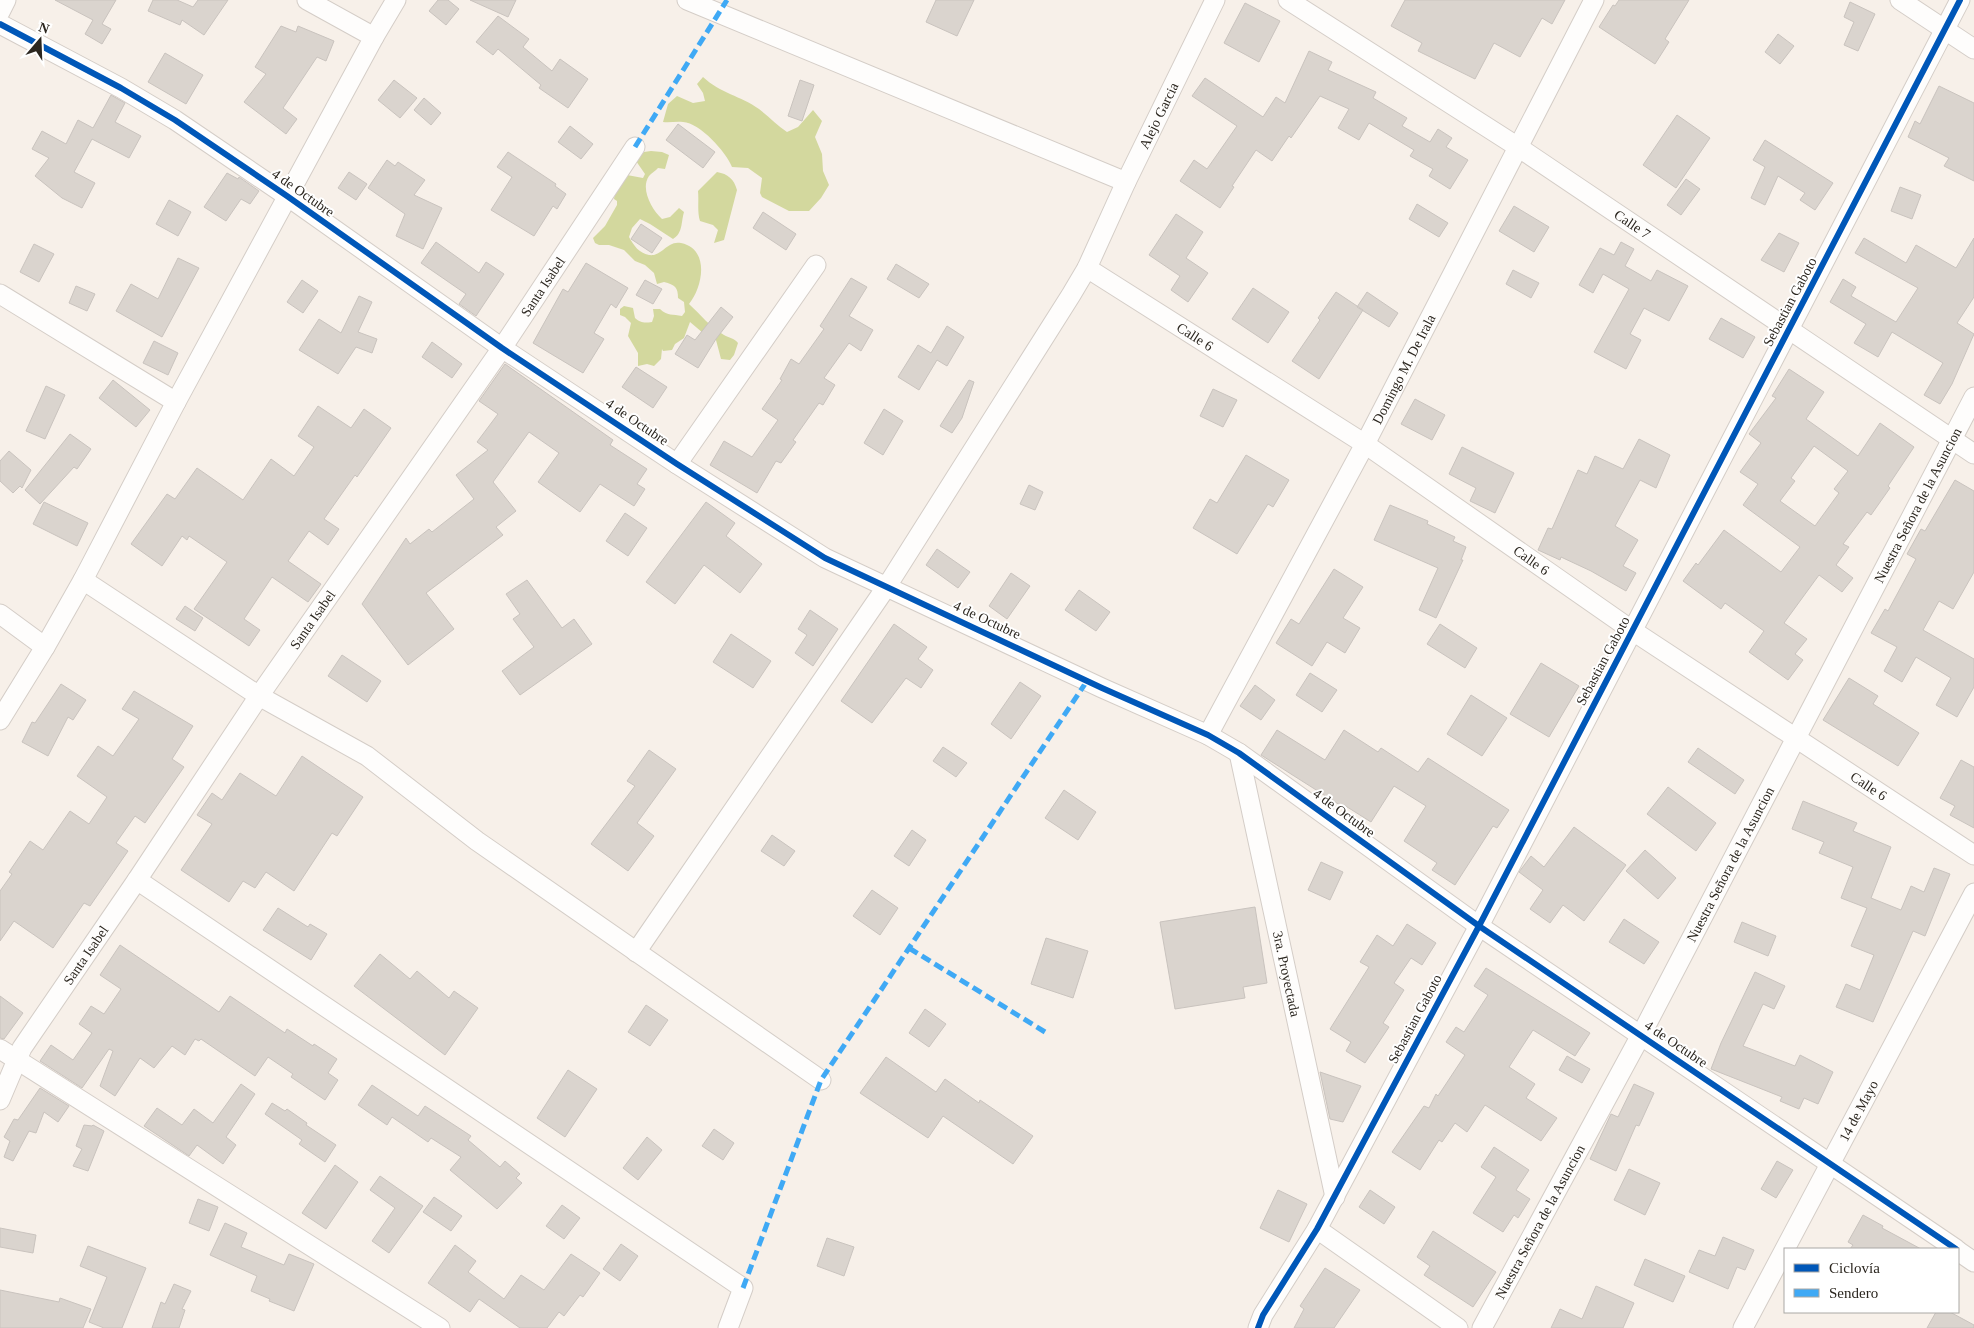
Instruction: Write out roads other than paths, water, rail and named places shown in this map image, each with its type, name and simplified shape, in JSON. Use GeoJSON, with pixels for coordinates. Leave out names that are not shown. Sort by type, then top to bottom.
{"type":"FeatureCollection","features":[{"type":"Feature","properties":{"kind":"street"},"geometry":{"type":"LineString","coordinates":[[0,12],[6,0]]}},
{"type":"Feature","properties":{"kind":"street"},"geometry":{"type":"LineString","coordinates":[[307,0],[374,37]]}},
{"type":"Feature","properties":{"kind":"street"},"geometry":{"type":"LineString","coordinates":[[0,720],[83,580],[287,196],[396,0]]}},
{"type":"Feature","properties":{"kind":"street"},"geometry":{"type":"LineString","coordinates":[[687,0],[1126,182]]}},
{"type":"Feature","properties":{"kind":"street","name":"Alejo Garcia"},"geometry":{"type":"LineString","coordinates":[[636,952],[887,586],[1087,268],[1102,232],[1215,0]]}},
{"type":"Feature","properties":{"kind":"street","name":"Calle 7"},"geometry":{"type":"LineString","coordinates":[[1288,0],[1518,147],[1974,454]]}},
{"type":"Feature","properties":{"kind":"street","name":"Domingo M. De Irala"},"geometry":{"type":"LineString","coordinates":[[1208,735],[1365,444],[1594,0]]}},
{"type":"Feature","properties":{"kind":"street"},"geometry":{"type":"LineString","coordinates":[[1900,0],[1974,50]]}},
{"type":"Feature","properties":{"kind":"street","name":"Sebastian Gaboto"},"geometry":{"type":"LineString","coordinates":[[1258,1328],[1317,1229],[1479,926],[1960,0]]}},
{"type":"Feature","properties":{"kind":"street","name":"4 de Octubre"},"geometry":{"type":"LineString","coordinates":[[0,24],[121,88],[175,120],[287,196],[502,348],[825,558],[1208,735],[1239,753],[1479,926],[1954,1248]]}},
{"type":"Feature","properties":{"kind":"street","name":"Santa Isabel"},"geometry":{"type":"LineString","coordinates":[[0,1100],[22,1048],[137,880],[259,696],[502,348],[635,147]]}},
{"type":"Feature","properties":{"kind":"street"},"geometry":{"type":"LineString","coordinates":[[678,464],[816,265]]}},
{"type":"Feature","properties":{"kind":"street","name":"Calle 6"},"geometry":{"type":"LineString","coordinates":[[1087,268],[1365,444],[1633,630],[1974,856]]}},
{"type":"Feature","properties":{"kind":"street"},"geometry":{"type":"LineString","coordinates":[[0,294],[176,402]]}},
{"type":"Feature","properties":{"kind":"street","name":"Nuestra Señora de la Asuncion"},"geometry":{"type":"LineString","coordinates":[[1482,1328],[1640,1035],[1974,397]]}},
{"type":"Feature","properties":{"kind":"street"},"geometry":{"type":"LineString","coordinates":[[83,580],[259,696],[367,756],[477,841],[821,1080]]}},
{"type":"Feature","properties":{"kind":"street"},"geometry":{"type":"LineString","coordinates":[[0,614],[45,647]]}},
{"type":"Feature","properties":{"kind":"street","name":"3ra. Proyectada"},"geometry":{"type":"LineString","coordinates":[[1239,753],[1334,1197]]}},
{"type":"Feature","properties":{"kind":"street"},"geometry":{"type":"LineString","coordinates":[[137,880],[743,1288],[728,1328]]}},
{"type":"Feature","properties":{"kind":"street","name":"14 de Mayo"},"geometry":{"type":"LineString","coordinates":[[1785,1248],[1974,893]]}},
{"type":"Feature","properties":{"kind":"street"},"geometry":{"type":"LineString","coordinates":[[0,1049],[440,1328]]}},
{"type":"Feature","properties":{"kind":"street"},"geometry":{"type":"LineString","coordinates":[[1317,1229],[1458,1328]]}},
{"type":"Feature","properties":{"kind":"street","name":"14 de Mayo"},"geometry":{"type":"LineString","coordinates":[[1743,1328],[1784,1251]]}},
{"type":"Feature","properties":{"kind":"street","name":"4 de Octubre"},"geometry":{"type":"LineString","coordinates":[[1959,1251],[1974,1262]]}}]}
